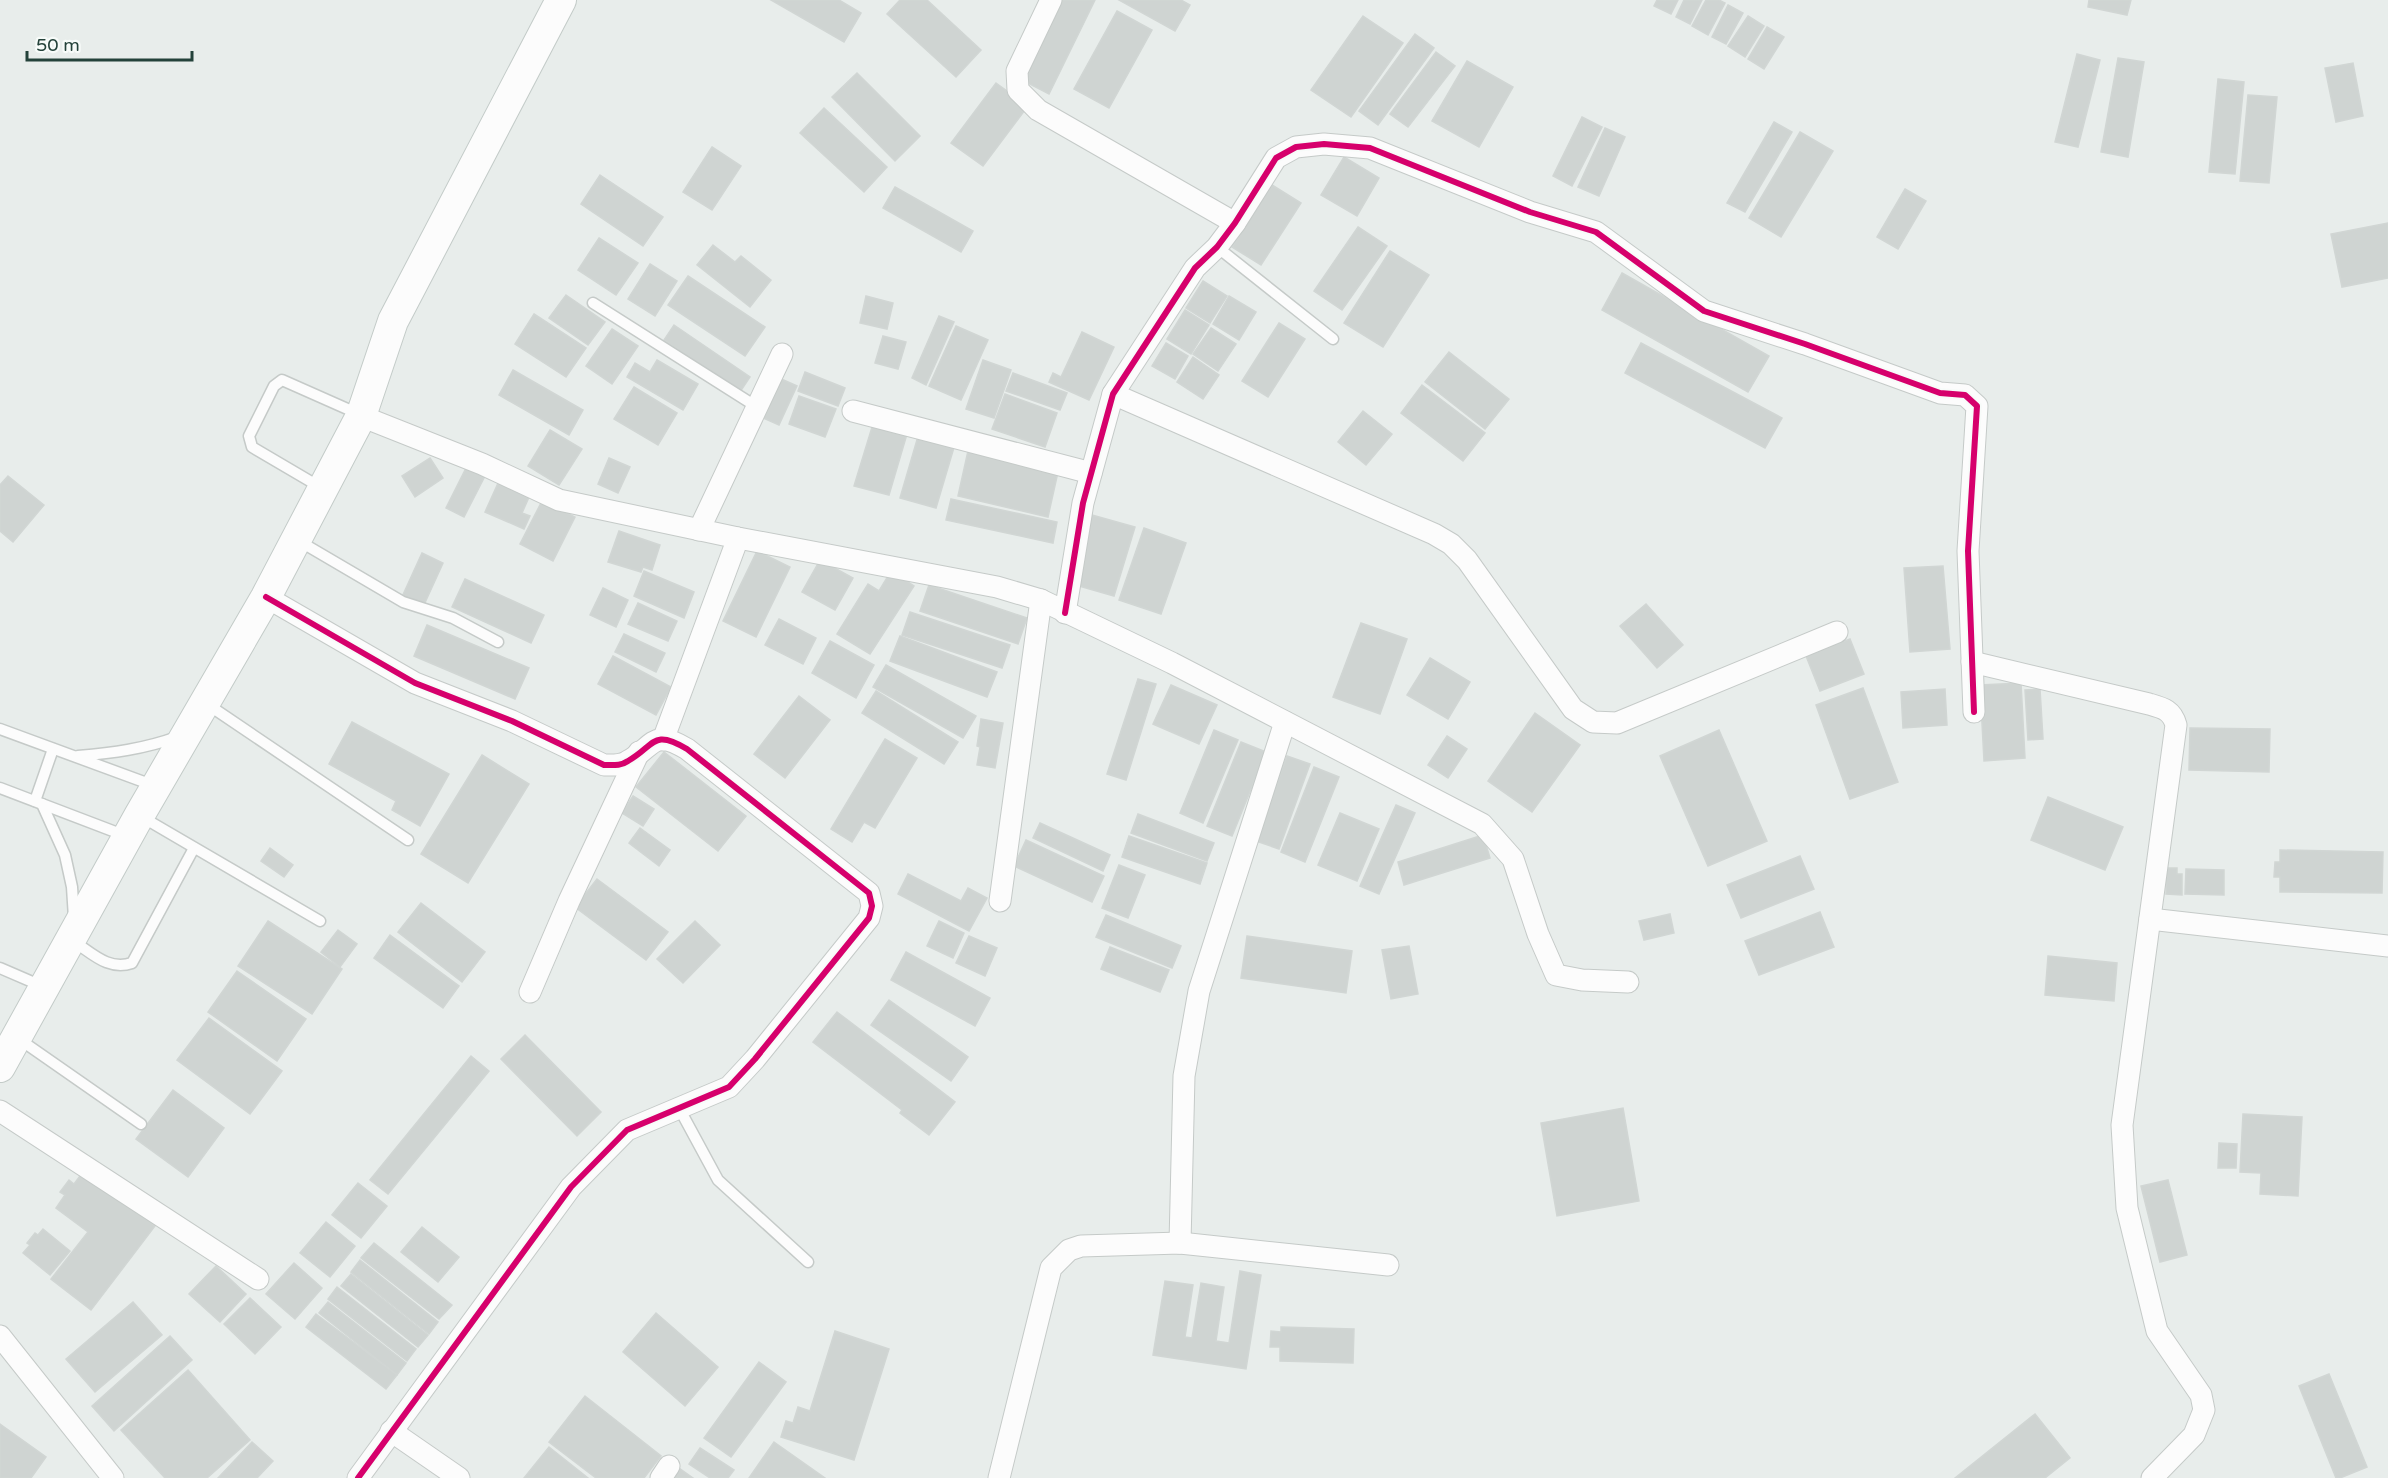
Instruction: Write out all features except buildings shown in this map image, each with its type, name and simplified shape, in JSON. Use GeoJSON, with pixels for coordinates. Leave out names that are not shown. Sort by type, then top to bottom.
{"type":"FeatureCollection","features":[{"type":"Feature","properties":{"kind":"street"},"geometry":{"type":"LineString","coordinates":[[0,1068],[133,826],[266,597],[323,489],[361,416],[393,321],[561,0]]}},
{"type":"Feature","properties":{"kind":"street"},"geometry":{"type":"LineString","coordinates":[[1051,0],[1017,71],[1018,90],[1038,110],[1235,223]]}},
{"type":"Feature","properties":{"kind":"street"},"geometry":{"type":"LineString","coordinates":[[1065,613],[1083,503],[1113,394],[1195,268],[1217,247],[1235,223],[1276,158],[1296,147],[1324,144],[1370,148],[1530,212],[1596,232],[1704,311],[1805,344],[1940,393],[1965,395],[1977,406],[1968,551],[1974,712]]}},
{"type":"Feature","properties":{"kind":"street"},"geometry":{"type":"LineString","coordinates":[[699,530],[782,354]]}},
{"type":"Feature","properties":{"kind":"street"},"geometry":{"type":"LineString","coordinates":[[1113,394],[1434,534],[1451,544],[1467,560],[1573,710],[1593,722],[1617,723],[1837,632]]}},
{"type":"Feature","properties":{"kind":"street"},"geometry":{"type":"LineString","coordinates":[[853,411],[1091,472]]}},
{"type":"Feature","properties":{"kind":"street"},"geometry":{"type":"LineString","coordinates":[[361,416],[482,464],[559,500],[738,538],[997,587],[1041,600],[1172,663],[1482,824],[1513,860],[1538,934],[1556,975],[1582,980],[1628,982]]}},
{"type":"Feature","properties":{"kind":"street"},"geometry":{"type":"LineString","coordinates":[[663,740],[738,538]]}},
{"type":"Feature","properties":{"kind":"street"},"geometry":{"type":"LineString","coordinates":[[266,597],[415,683],[512,721],[604,765],[618,765],[628,761],[653,741],[674,742],[687,749],[869,893],[872,906],[869,918],[755,1059],[729,1087],[627,1130],[571,1187],[358,1478]]}},
{"type":"Feature","properties":{"kind":"street"},"geometry":{"type":"LineString","coordinates":[[1000,901],[1041,600]]}},
{"type":"Feature","properties":{"kind":"street"},"geometry":{"type":"LineString","coordinates":[[1972,662],[2149,704],[2165,709],[2173,716],[2176,725],[2122,1125],[2127,1208],[2157,1331],[2201,1395],[2204,1410],[2194,1435],[2152,1478]]}},
{"type":"Feature","properties":{"kind":"street"},"geometry":{"type":"LineString","coordinates":[[1180,1243],[1184,1076],[1199,991],[1286,722]]}},
{"type":"Feature","properties":{"kind":"street"},"geometry":{"type":"LineString","coordinates":[[530,992],[568,901],[639,752]]}},
{"type":"Feature","properties":{"kind":"street"},"geometry":{"type":"LineString","coordinates":[[2150,919],[2388,946]]}},
{"type":"Feature","properties":{"kind":"street"},"geometry":{"type":"LineString","coordinates":[[0,1112],[258,1279]]}},
{"type":"Feature","properties":{"kind":"street"},"geometry":{"type":"LineString","coordinates":[[999,1478],[1052,1268],[1069,1250],[1081,1246],[1180,1243],[1388,1265]]}},
{"type":"Feature","properties":{"kind":"street"},"geometry":{"type":"LineString","coordinates":[[0,1336],[113,1478]]}},
{"type":"Feature","properties":{"kind":"street"},"geometry":{"type":"LineString","coordinates":[[391,1431],[459,1478]]}},
{"type":"Feature","properties":{"kind":"lane"},"geometry":{"type":"LineString","coordinates":[[1217,247],[1333,339]]}},
{"type":"Feature","properties":{"kind":"lane"},"geometry":{"type":"LineString","coordinates":[[593,303],[757,407]]}},
{"type":"Feature","properties":{"kind":"lane"},"geometry":{"type":"LineString","coordinates":[[323,489],[252,447],[249,436],[274,386],[282,380],[361,416]]}},
{"type":"Feature","properties":{"kind":"lane"},"geometry":{"type":"LineString","coordinates":[[296,539],[404,602],[453,618],[498,642]]}},
{"type":"Feature","properties":{"kind":"lane"},"geometry":{"type":"LineString","coordinates":[[204,702],[408,840]]}},
{"type":"Feature","properties":{"kind":"lane"},"geometry":{"type":"LineString","coordinates":[[0,729],[156,786]]}},
{"type":"Feature","properties":{"kind":"lane"},"geometry":{"type":"LineString","coordinates":[[74,756],[157,744],[185,734]]}},
{"type":"Feature","properties":{"kind":"lane"},"geometry":{"type":"LineString","coordinates":[[53,749],[38,802],[65,855],[72,887],[73,935],[111,966],[132,963],[194,848]]}},
{"type":"Feature","properties":{"kind":"lane"},"geometry":{"type":"LineString","coordinates":[[0,788],[38,802],[133,826],[194,848],[320,921]]}},
{"type":"Feature","properties":{"kind":"lane"},"geometry":{"type":"LineString","coordinates":[[0,968],[44,987]]}},
{"type":"Feature","properties":{"kind":"lane"},"geometry":{"type":"LineString","coordinates":[[16,1038],[141,1124]]}},
{"type":"Feature","properties":{"kind":"lane"},"geometry":{"type":"LineString","coordinates":[[679,1108],[718,1180],[808,1262]]}},
{"type":"Feature","properties":{"kind":"cycle path"},"geometry":{"type":"LineString","coordinates":[[1065,613],[1083,503],[1113,394],[1195,268],[1217,247],[1235,223],[1276,158],[1296,147],[1324,144],[1370,148],[1530,212],[1596,232],[1704,311],[1805,344],[1940,393],[1965,395],[1977,406],[1968,551],[1974,712]]}},
{"type":"Feature","properties":{"kind":"cycle path"},"geometry":{"type":"LineString","coordinates":[[266,597],[415,683],[512,721],[604,765],[625,763],[660,740],[676,743],[687,749],[869,893],[872,906],[869,918],[755,1059],[729,1087],[627,1130],[571,1187],[358,1478]]}}]}
